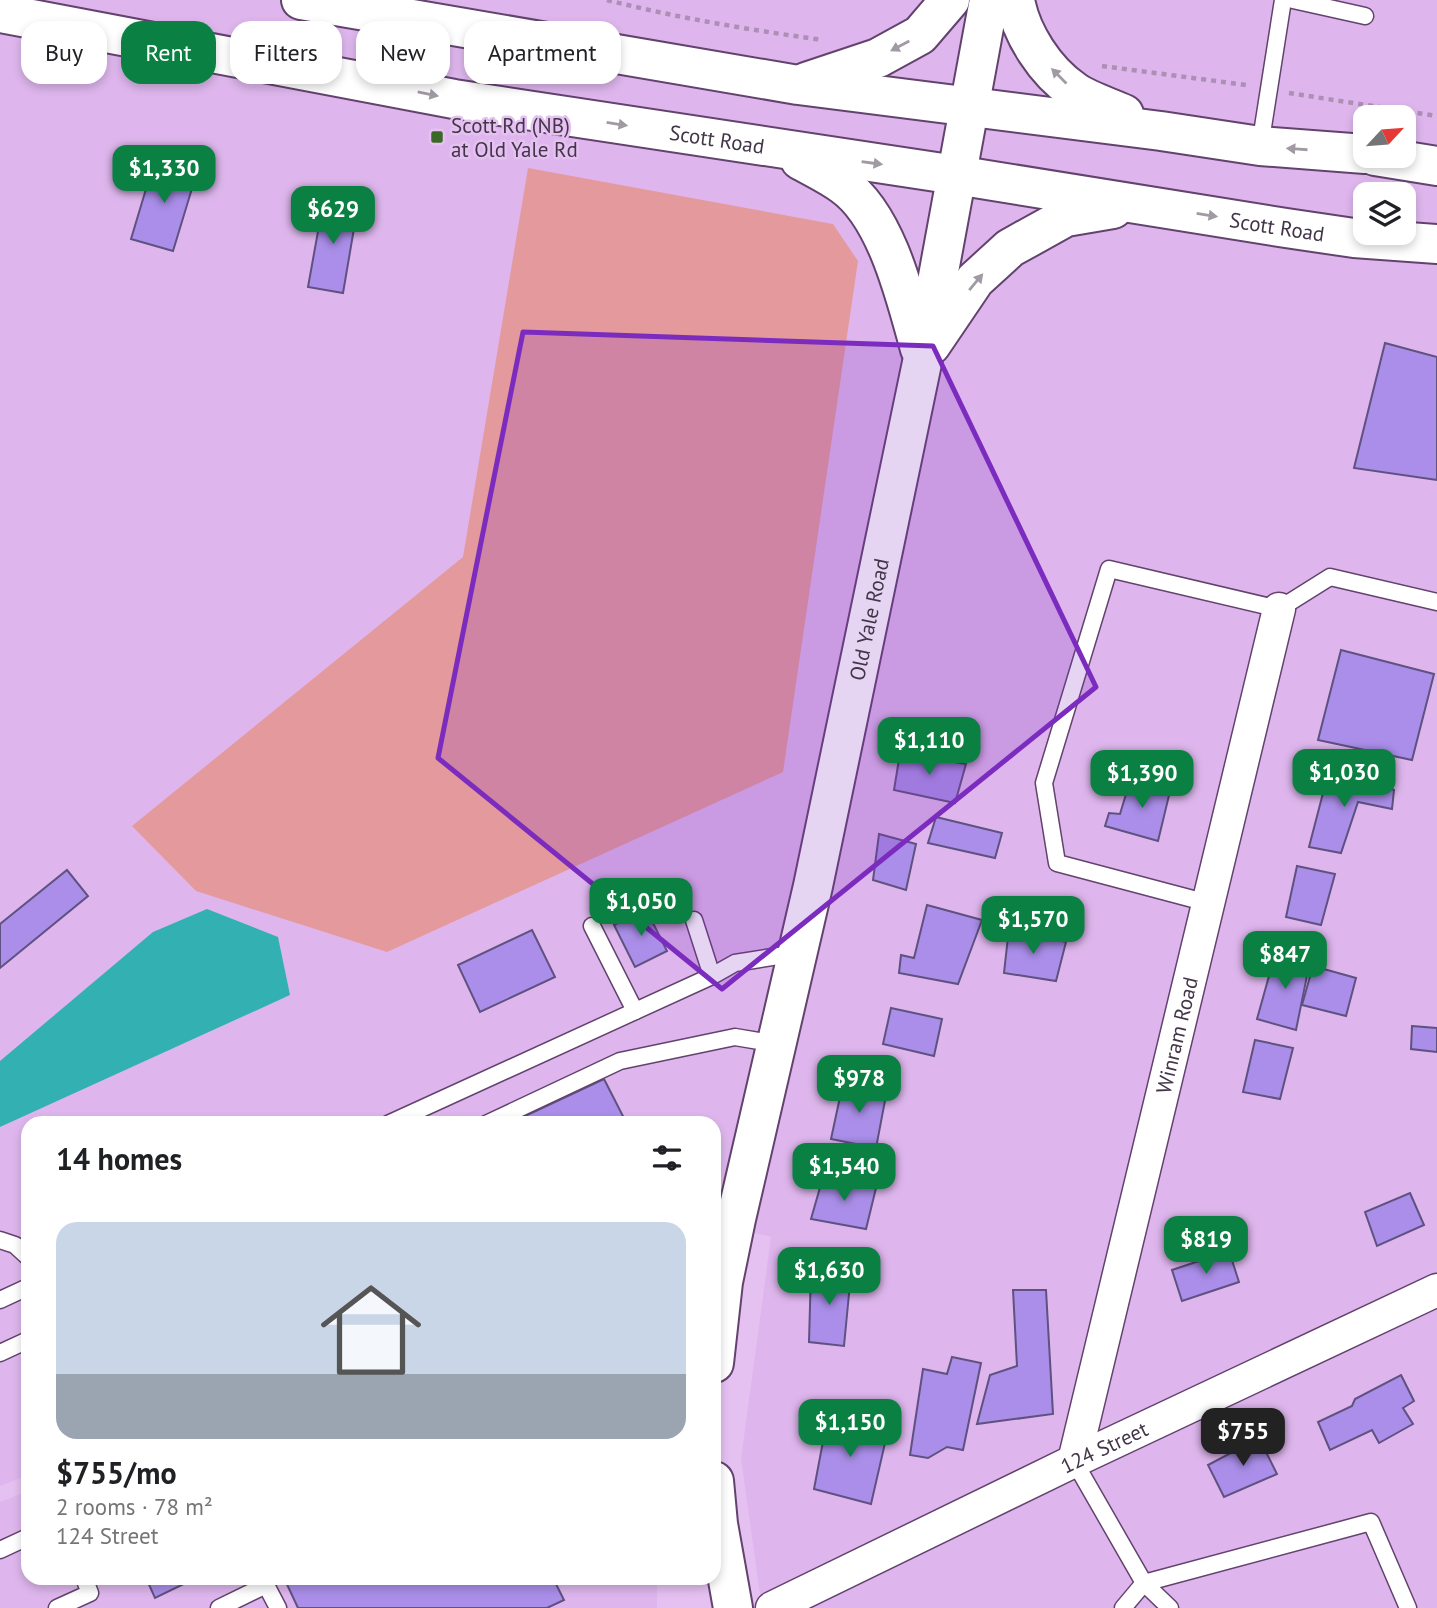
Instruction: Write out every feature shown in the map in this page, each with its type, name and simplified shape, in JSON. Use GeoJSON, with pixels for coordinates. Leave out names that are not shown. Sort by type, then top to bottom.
{"type":"FeatureCollection","features":[{"type":"Feature","properties":{"kind":"main road"},"geometry":{"type":"LineString","coordinates":[[301,0],[798,85],[1260,146],[1353,153]]}},
{"type":"Feature","properties":{"kind":"main road"},"geometry":{"type":"LineString","coordinates":[[798,85],[878,58],[920,35],[950,0]]}},
{"type":"Feature","properties":{"kind":"main road","name":"Old Yale Road"},"geometry":{"type":"LineString","coordinates":[[721,1309],[726,1270],[797,953],[923,358],[989,0]]}},
{"type":"Feature","properties":{"kind":"main road"},"geometry":{"type":"LineString","coordinates":[[1015,0],[1018,15],[1037,55],[1074,92],[1161,131]]}},
{"type":"Feature","properties":{"kind":"main road","name":"Scott Road"},"geometry":{"type":"LineString","coordinates":[[0,13],[454,99],[956,175],[1286,229],[1354,238],[1437,244]]}},
{"type":"Feature","properties":{"kind":"main road"},"geometry":{"type":"LineString","coordinates":[[780,149],[844,186],[874,219],[900,281],[923,358]]}},
{"type":"Feature","properties":{"kind":"main road"},"geometry":{"type":"LineString","coordinates":[[1416,163],[1437,166]]}},
{"type":"Feature","properties":{"kind":"main road"},"geometry":{"type":"LineString","coordinates":[[923,358],[975,280],[1010,248],[1066,217],[1139,204]]}},
{"type":"Feature","properties":{"kind":"main road"},"geometry":{"type":"LineString","coordinates":[[721,1541],[733,1608]]}},
{"type":"Feature","properties":{"kind":"street","name":"Winram Road"},"geometry":{"type":"LineString","coordinates":[[1074,1461],[1279,609]]}},
{"type":"Feature","properties":{"kind":"street","name":"124 Street"},"geometry":{"type":"LineString","coordinates":[[772,1608],[1074,1461],[1437,1290]]}},
{"type":"Feature","properties":{"kind":"lane"},"geometry":{"type":"LineString","coordinates":[[1260,146],[1283,0]]}},
{"type":"Feature","properties":{"kind":"lane"},"geometry":{"type":"LineString","coordinates":[[1293,0],[1366,16]]}},
{"type":"Feature","properties":{"kind":"lane"},"geometry":{"type":"LineString","coordinates":[[1208,903],[1057,863],[1044,783],[1110,569],[1279,609],[1330,577],[1437,602]]}},
{"type":"Feature","properties":{"kind":"lane"},"geometry":{"type":"LineString","coordinates":[[694,920],[712,976]]}},
{"type":"Feature","properties":{"kind":"lane"},"geometry":{"type":"LineString","coordinates":[[592,926],[635,1012]]}},
{"type":"Feature","properties":{"kind":"lane"},"geometry":{"type":"LineString","coordinates":[[406,1116],[635,1012],[735,963],[797,953]]}},
{"type":"Feature","properties":{"kind":"lane"},"geometry":{"type":"LineString","coordinates":[[503,1116],[620,1060],[735,1037],[776,1044]]}},
{"type":"Feature","properties":{"kind":"lane"},"geometry":{"type":"LineString","coordinates":[[0,1240],[15,1245],[21,1251]]}},
{"type":"Feature","properties":{"kind":"lane"},"geometry":{"type":"LineString","coordinates":[[0,1300],[21,1290]]}},
{"type":"Feature","properties":{"kind":"lane"},"geometry":{"type":"LineString","coordinates":[[0,1353],[21,1343]]}},
{"type":"Feature","properties":{"kind":"lane"},"geometry":{"type":"LineString","coordinates":[[1074,1461],[1143,1583],[1170,1608]]}},
{"type":"Feature","properties":{"kind":"lane"},"geometry":{"type":"LineString","coordinates":[[1123,1608],[1143,1583],[1371,1522],[1408,1608]]}},
{"type":"Feature","properties":{"kind":"lane"},"geometry":{"type":"LineString","coordinates":[[0,1550],[21,1540]]}},
{"type":"Feature","properties":{"kind":"lane"},"geometry":{"type":"LineString","coordinates":[[57,1608],[90,1593],[87,1585]]}},
{"type":"Feature","properties":{"kind":"lane"},"geometry":{"type":"LineString","coordinates":[[219,1608],[266,1586],[278,1608]]}},
{"type":"Feature","properties":{"kind":"path"},"geometry":{"type":"LineString","coordinates":[[607,0],[694,20],[828,41]]}},
{"type":"Feature","properties":{"kind":"path"},"geometry":{"type":"LineString","coordinates":[[1090,64],[1241,85]]}},
{"type":"Feature","properties":{"kind":"path"},"geometry":{"type":"LineString","coordinates":[[1299,94],[1437,116]]}},
{"type":"Feature","properties":{"kind":"highlighted area"},"geometry":{"type":"Polygon","coordinates":[[[523,332],[933,346],[1096,687],[722,989],[438,758],[523,332]]]}},
{"type":"Feature","properties":{"kind":"shaded area"},"geometry":{"type":"Polygon","coordinates":[[[0,0],[1437,0],[1437,1608],[762,1608],[741,1459],[771,1237],[721,1224],[721,1116],[21,1116],[21,1478],[0,1486],[0,0]]]}},
{"type":"Feature","properties":{"kind":"shaded area"},"geometry":{"type":"Polygon","coordinates":[[[528,168],[833,224],[858,261],[783,772],[387,952],[196,891],[132,826],[463,557],[528,168]]]}},
{"type":"Feature","properties":{"kind":"shaded area"},"geometry":{"type":"Polygon","coordinates":[[[207,909],[278,937],[290,995],[0,1127],[0,1061],[153,932],[207,909]]]}},
{"type":"Feature","properties":{"kind":"shaded area"},"geometry":{"type":"Polygon","coordinates":[[[21,1494],[21,1585],[657,1585],[657,1608],[0,1608],[0,1502],[21,1494]]]}},
{"type":"Feature","properties":{"kind":"building"},"geometry":{"type":"Polygon","coordinates":[[[155,159],[197,172],[173,251],[131,239],[155,159]]]}},
{"type":"Feature","properties":{"kind":"building"},"geometry":{"type":"Polygon","coordinates":[[[324,198],[358,205],[343,293],[308,287],[324,198]]]}},
{"type":"Feature","properties":{"kind":"building"},"geometry":{"type":"Polygon","coordinates":[[[1385,343],[1437,357],[1437,480],[1354,468],[1385,343]]]}},
{"type":"Feature","properties":{"kind":"building"},"geometry":{"type":"Polygon","coordinates":[[[1341,650],[1434,674],[1412,760],[1318,740],[1341,650]]]}},
{"type":"Feature","properties":{"kind":"building"},"geometry":{"type":"Polygon","coordinates":[[[900,753],[966,764],[955,803],[894,790],[900,753]]]}},
{"type":"Feature","properties":{"kind":"building"},"geometry":{"type":"Polygon","coordinates":[[[1329,770],[1394,790],[1392,809],[1358,802],[1341,853],[1309,847],[1329,770]]]}},
{"type":"Feature","properties":{"kind":"building"},"geometry":{"type":"Polygon","coordinates":[[[1130,781],[1172,783],[1158,841],[1105,826],[1109,813],[1120,814],[1130,781]]]}},
{"type":"Feature","properties":{"kind":"building"},"geometry":{"type":"Polygon","coordinates":[[[936,817],[1002,833],[995,858],[928,843],[936,817]]]}},
{"type":"Feature","properties":{"kind":"building"},"geometry":{"type":"Polygon","coordinates":[[[879,834],[916,844],[906,890],[873,880],[879,834]]]}},
{"type":"Feature","properties":{"kind":"building"},"geometry":{"type":"Polygon","coordinates":[[[1297,866],[1335,874],[1321,925],[1286,917],[1297,866]]]}},
{"type":"Feature","properties":{"kind":"building"},"geometry":{"type":"Polygon","coordinates":[[[67,870],[88,896],[0,968],[0,924],[67,870]]]}},
{"type":"Feature","properties":{"kind":"building"},"geometry":{"type":"Polygon","coordinates":[[[927,905],[982,920],[958,984],[899,973],[901,955],[914,958],[927,905]]]}},
{"type":"Feature","properties":{"kind":"building"},"geometry":{"type":"Polygon","coordinates":[[[646,909],[667,951],[635,967],[614,925],[646,909]]]}},
{"type":"Feature","properties":{"kind":"building"},"geometry":{"type":"Polygon","coordinates":[[[1009,928],[1066,942],[1056,981],[1004,973],[1009,928]]]}},
{"type":"Feature","properties":{"kind":"building"},"geometry":{"type":"Polygon","coordinates":[[[532,930],[555,977],[480,1012],[458,965],[532,930]]]}},
{"type":"Feature","properties":{"kind":"building"},"geometry":{"type":"Polygon","coordinates":[[[1276,951],[1310,961],[1296,1030],[1257,1019],[1276,951]]]}},
{"type":"Feature","properties":{"kind":"building"},"geometry":{"type":"Polygon","coordinates":[[[1313,966],[1356,978],[1346,1016],[1302,1005],[1313,966]]]}},
{"type":"Feature","properties":{"kind":"building"},"geometry":{"type":"Polygon","coordinates":[[[891,1008],[942,1019],[934,1056],[883,1044],[891,1008]]]}},
{"type":"Feature","properties":{"kind":"building"},"geometry":{"type":"Polygon","coordinates":[[[1412,1026],[1437,1028],[1437,1052],[1411,1049],[1412,1026]]]}},
{"type":"Feature","properties":{"kind":"building"},"geometry":{"type":"Polygon","coordinates":[[[1255,1040],[1293,1048],[1280,1099],[1243,1092],[1255,1040]]]}},
{"type":"Feature","properties":{"kind":"building"},"geometry":{"type":"Polygon","coordinates":[[[604,1079],[623,1116],[525,1116],[604,1079]]]}},
{"type":"Feature","properties":{"kind":"building"},"geometry":{"type":"Polygon","coordinates":[[[843,1083],[887,1090],[876,1148],[831,1139],[843,1083]]]}},
{"type":"Feature","properties":{"kind":"building"},"geometry":{"type":"Polygon","coordinates":[[[823,1177],[876,1188],[866,1229],[811,1219],[823,1177]]]}},
{"type":"Feature","properties":{"kind":"building"},"geometry":{"type":"Polygon","coordinates":[[[1410,1193],[1424,1225],[1377,1246],[1365,1212],[1410,1193]]]}},
{"type":"Feature","properties":{"kind":"building"},"geometry":{"type":"Polygon","coordinates":[[[1229,1251],[1239,1282],[1182,1301],[1172,1270],[1229,1251]]]}},
{"type":"Feature","properties":{"kind":"building"},"geometry":{"type":"Polygon","coordinates":[[[811,1270],[851,1273],[844,1346],[809,1342],[811,1270]]]}},
{"type":"Feature","properties":{"kind":"building"},"geometry":{"type":"Polygon","coordinates":[[[1013,1290],[1046,1290],[1053,1414],[977,1424],[990,1375],[1017,1366],[1013,1290]]]}},
{"type":"Feature","properties":{"kind":"building"},"geometry":{"type":"Polygon","coordinates":[[[952,1357],[981,1363],[963,1450],[947,1447],[928,1458],[910,1455],[923,1369],[947,1374],[952,1357]]]}},
{"type":"Feature","properties":{"kind":"building"},"geometry":{"type":"Polygon","coordinates":[[[1401,1375],[1414,1401],[1403,1408],[1413,1424],[1379,1443],[1372,1430],[1330,1450],[1318,1422],[1352,1406],[1355,1399],[1401,1375]]]}},
{"type":"Feature","properties":{"kind":"building"},"geometry":{"type":"Polygon","coordinates":[[[828,1415],[888,1430],[871,1504],[814,1489],[828,1415]]]}},
{"type":"Feature","properties":{"kind":"building"},"geometry":{"type":"Polygon","coordinates":[[[1259,1438],[1277,1474],[1224,1497],[1208,1465],[1259,1438]]]}},
{"type":"Feature","properties":{"kind":"building"},"geometry":{"type":"Polygon","coordinates":[[[149,1585],[182,1585],[155,1598],[149,1585]]]}},
{"type":"Feature","properties":{"kind":"building"},"geometry":{"type":"Polygon","coordinates":[[[287,1585],[556,1585],[564,1600],[547,1608],[298,1608],[287,1585]]]}},
{"type":"Feature","properties":{"kind":"place","name":"Scott Rd (NB) at Old Yale Rd"},"geometry":{"type":"Point","coordinates":[437,137]}}]}
